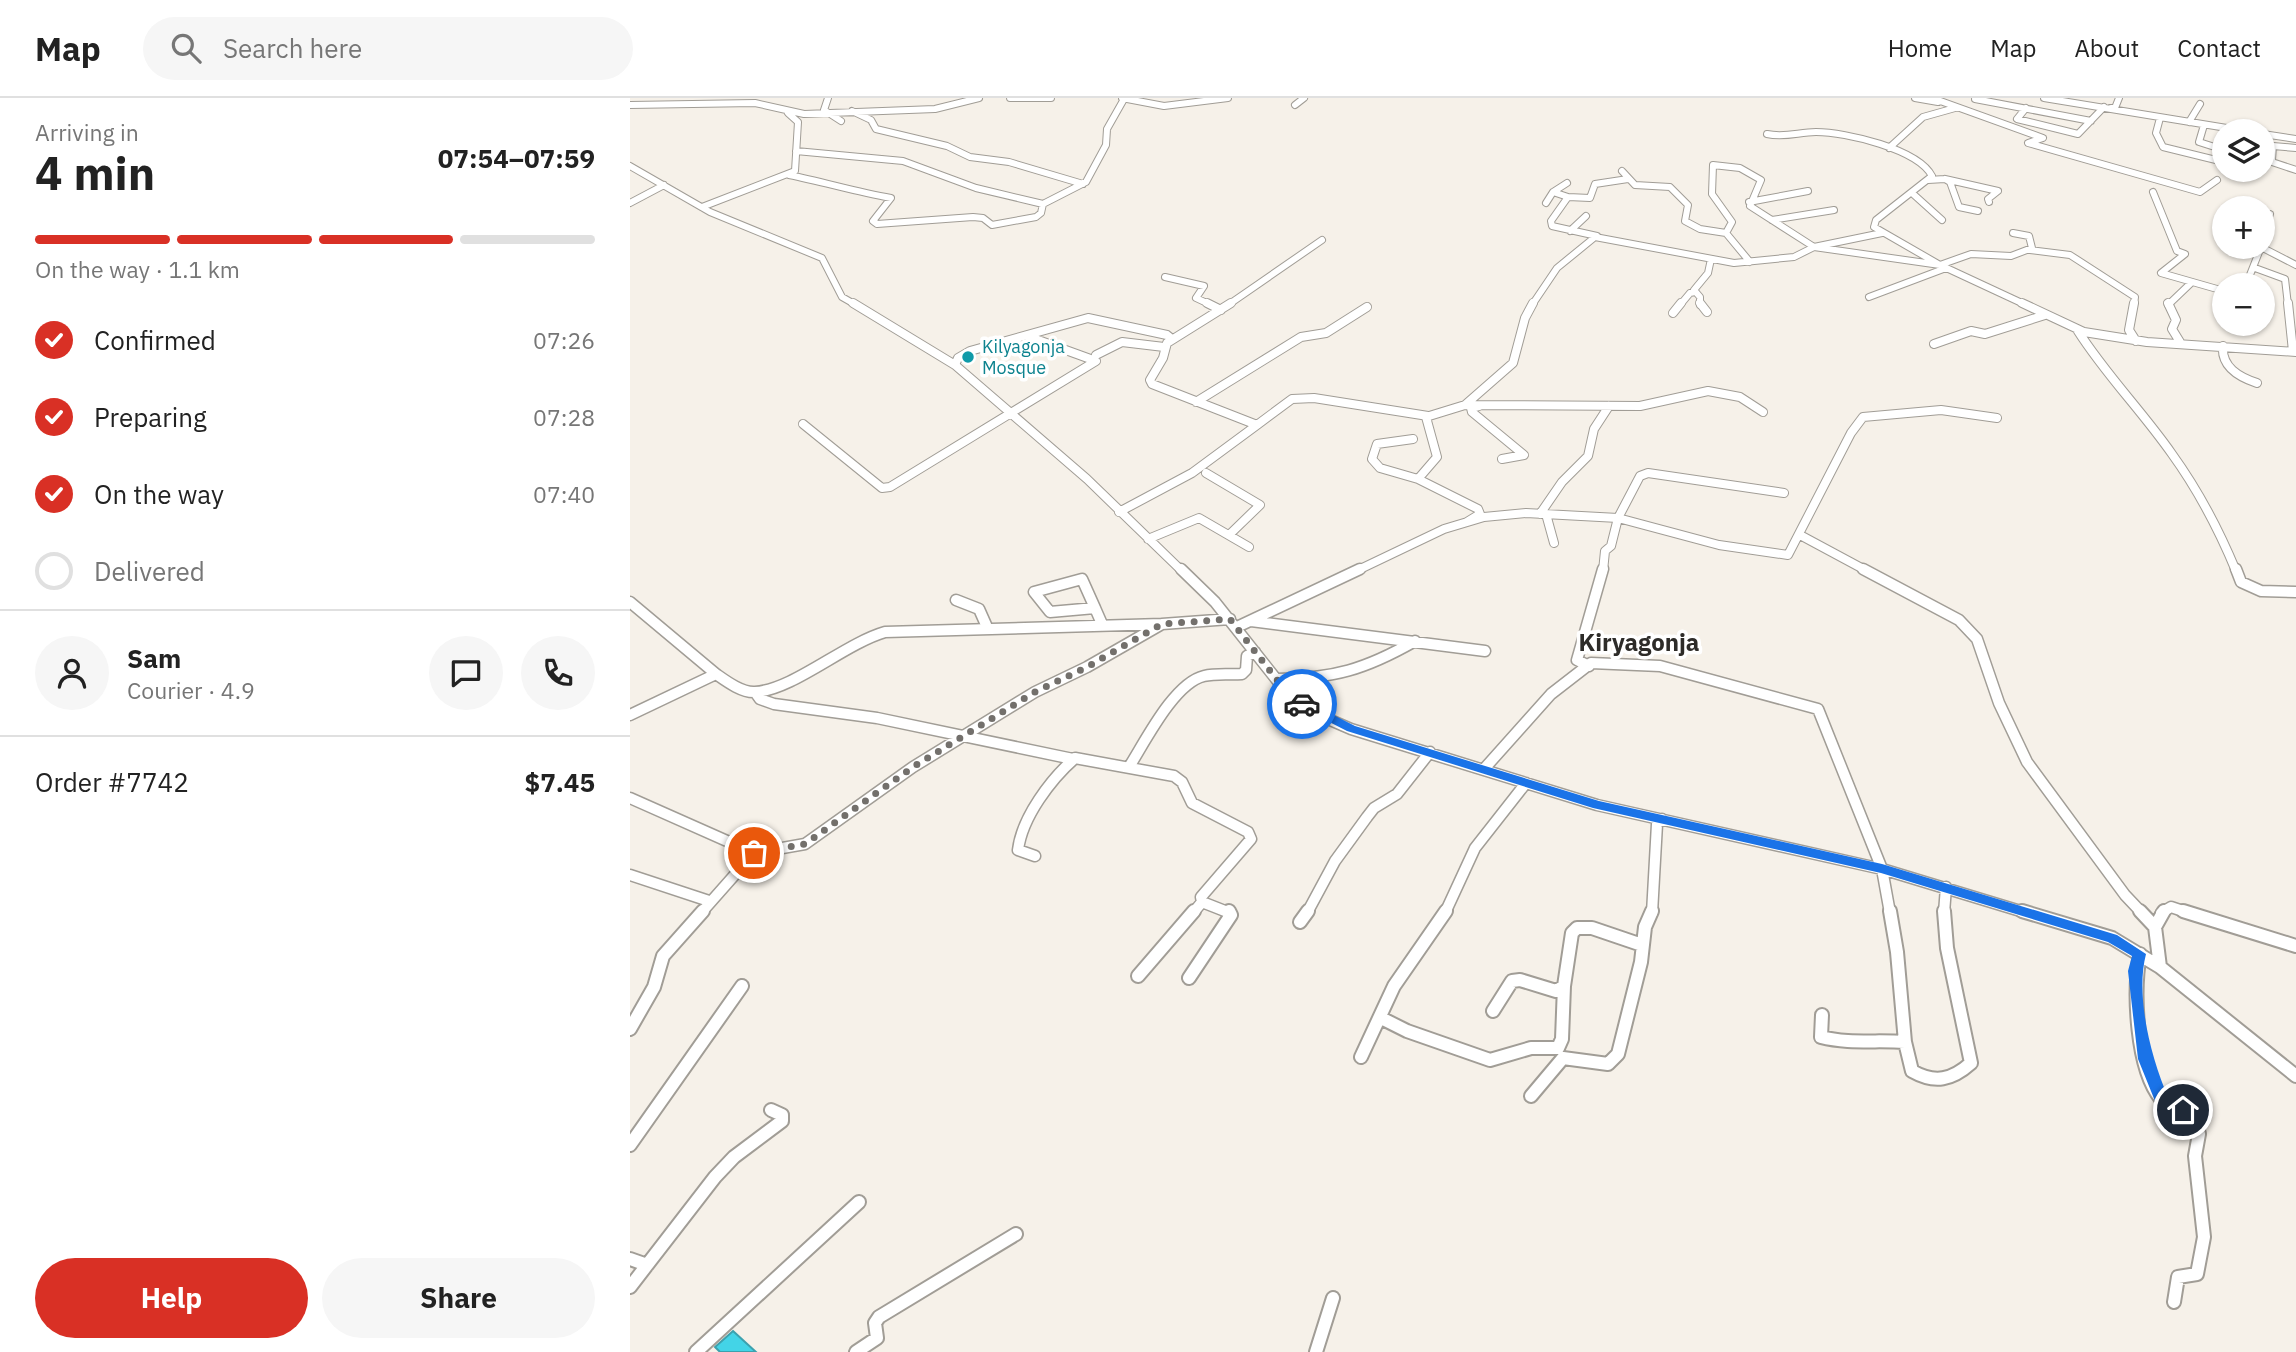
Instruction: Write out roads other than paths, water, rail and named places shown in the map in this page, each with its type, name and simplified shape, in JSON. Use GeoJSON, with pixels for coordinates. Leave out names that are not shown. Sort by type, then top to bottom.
{"type":"FeatureCollection","features":[{"type":"Feature","properties":{"kind":"street"},"geometry":{"type":"LineString","coordinates":[[690,103],[697,98]]}},
{"type":"Feature","properties":{"kind":"street"},"geometry":{"type":"LineString","coordinates":[[828,98],[824,110],[832,112],[841,121]]}},
{"type":"Feature","properties":{"kind":"street"},"geometry":{"type":"LineString","coordinates":[[788,113],[935,108],[979,98]]}},
{"type":"Feature","properties":{"kind":"street"},"geometry":{"type":"LineString","coordinates":[[1010,98],[1051,98]]}},
{"type":"Feature","properties":{"kind":"street"},"geometry":{"type":"LineString","coordinates":[[796,151],[903,161],[976,188],[1043,204],[1083,184],[1106,145],[1109,133],[1107,129],[1123,98],[1164,106],[1228,98]]}},
{"type":"Feature","properties":{"kind":"street"},"geometry":{"type":"LineString","coordinates":[[1295,105],[1304,98]]}},
{"type":"Feature","properties":{"kind":"street"},"geometry":{"type":"LineString","coordinates":[[1915,98],[1960,106],[2043,138],[2027,142],[2030,145],[2200,192],[2214,182]]}},
{"type":"Feature","properties":{"kind":"street"},"geometry":{"type":"LineString","coordinates":[[1932,98],[1939,102]]}},
{"type":"Feature","properties":{"kind":"street"},"geometry":{"type":"LineString","coordinates":[[2044,98],[2083,101],[2107,108],[2212,126]]}},
{"type":"Feature","properties":{"kind":"street"},"geometry":{"type":"LineString","coordinates":[[2026,108],[2017,119],[2080,133],[2107,108],[2115,108],[2119,98]]}},
{"type":"Feature","properties":{"kind":"street"},"geometry":{"type":"LineString","coordinates":[[765,104],[775,99]]}},
{"type":"Feature","properties":{"kind":"street"},"geometry":{"type":"LineString","coordinates":[[1889,148],[1923,117],[1977,99],[2091,121]]}},
{"type":"Feature","properties":{"kind":"street"},"geometry":{"type":"LineString","coordinates":[[630,105],[658,101],[765,104],[788,113],[798,122],[796,168],[789,174],[702,207]]}},
{"type":"Feature","properties":{"kind":"street"},"geometry":{"type":"LineString","coordinates":[[2189,122],[2200,104]]}},
{"type":"Feature","properties":{"kind":"street"},"geometry":{"type":"LineString","coordinates":[[852,111],[871,120],[876,129],[947,146],[970,157],[1009,162],[1083,184]]}},
{"type":"Feature","properties":{"kind":"street"},"geometry":{"type":"LineString","coordinates":[[2160,118],[2157,133],[2164,147],[2212,159]]}},
{"type":"Feature","properties":{"kind":"street"},"geometry":{"type":"LineString","coordinates":[[2204,125],[2199,142],[2212,146]]}},
{"type":"Feature","properties":{"kind":"street"},"geometry":{"type":"LineString","coordinates":[[1767,134],[1783,139],[1820,132],[1889,148],[1930,170],[1933,175],[1875,220],[1874,227],[1943,267],[2077,330],[2136,341],[2294,352],[2285,279],[2255,268]]}},
{"type":"Feature","properties":{"kind":"street"},"geometry":{"type":"LineString","coordinates":[[2275,136],[2296,139]]}},
{"type":"Feature","properties":{"kind":"street"},"geometry":{"type":"LineString","coordinates":[[2275,146],[2296,148]]}},
{"type":"Feature","properties":{"kind":"street"},"geometry":{"type":"LineString","coordinates":[[2275,161],[2296,170]]}},
{"type":"Feature","properties":{"kind":"street"},"geometry":{"type":"LineString","coordinates":[[630,166],[702,207],[818,256],[825,262],[832,280],[844,298],[955,365],[1012,414],[1234,623],[1276,679],[1298,701],[1331,721],[1597,805],[1882,869],[2076,925],[2112,938],[2160,967],[2296,1076]]}},
{"type":"Feature","properties":{"kind":"street"},"geometry":{"type":"LineString","coordinates":[[1726,233],[1732,222],[1712,194],[1710,166],[1740,169],[1761,180],[1749,202]]}},
{"type":"Feature","properties":{"kind":"street"},"geometry":{"type":"LineString","coordinates":[[1622,171],[1635,185],[1670,187],[1688,205],[1685,221],[1700,229],[1726,233],[1750,262]]}},
{"type":"Feature","properties":{"kind":"street"},"geometry":{"type":"LineString","coordinates":[[789,174],[832,184],[847,191],[891,198],[873,221],[877,224],[976,217],[993,225],[1036,217],[1041,214],[1043,204]]}},
{"type":"Feature","properties":{"kind":"street"},"geometry":{"type":"LineString","coordinates":[[1924,181],[1945,178],[1998,191],[1989,202]]}},
{"type":"Feature","properties":{"kind":"street"},"geometry":{"type":"LineString","coordinates":[[1945,178],[1950,182],[1959,207],[1978,211]]}},
{"type":"Feature","properties":{"kind":"street"},"geometry":{"type":"LineString","coordinates":[[1553,192],[1568,197],[1590,198],[1595,184],[1628,179]]}},
{"type":"Feature","properties":{"kind":"street"},"geometry":{"type":"LineString","coordinates":[[1546,203],[1553,192],[1567,183]]}},
{"type":"Feature","properties":{"kind":"street"},"geometry":{"type":"LineString","coordinates":[[630,203],[664,185]]}},
{"type":"Feature","properties":{"kind":"street"},"geometry":{"type":"LineString","coordinates":[[1749,202],[1808,191]]}},
{"type":"Feature","properties":{"kind":"street"},"geometry":{"type":"LineString","coordinates":[[1912,192],[1942,220]]}},
{"type":"Feature","properties":{"kind":"street"},"geometry":{"type":"LineString","coordinates":[[2153,192],[2176,251],[2185,254],[2161,273],[2212,288]]}},
{"type":"Feature","properties":{"kind":"street"},"geometry":{"type":"LineString","coordinates":[[1568,197],[1550,223],[1570,231],[1711,259],[1750,262],[1794,257],[1814,247],[1882,233]]}},
{"type":"Feature","properties":{"kind":"street"},"geometry":{"type":"LineString","coordinates":[[1749,202],[1750,206],[1814,247],[1943,267]]}},
{"type":"Feature","properties":{"kind":"street"},"geometry":{"type":"LineString","coordinates":[[1772,220],[1834,210]]}},
{"type":"Feature","properties":{"kind":"street"},"geometry":{"type":"LineString","coordinates":[[1570,231],[1586,216]]}},
{"type":"Feature","properties":{"kind":"street"},"geometry":{"type":"LineString","coordinates":[[2013,233],[2029,236],[2029,250]]}},
{"type":"Feature","properties":{"kind":"street"},"geometry":{"type":"LineString","coordinates":[[1465,405],[1513,363],[1525,318],[1550,275],[1597,236]]}},
{"type":"Feature","properties":{"kind":"street"},"geometry":{"type":"LineString","coordinates":[[1257,425],[1150,382],[1163,358],[1164,346],[1172,339],[1221,310],[1322,240]]}},
{"type":"Feature","properties":{"kind":"street"},"geometry":{"type":"LineString","coordinates":[[2252,273],[2261,247],[2296,265]]}},
{"type":"Feature","properties":{"kind":"street"},"geometry":{"type":"LineString","coordinates":[[1868,297],[1971,254],[2011,256],[2029,250],[2070,255],[2135,297],[2129,330],[2136,341]]}},
{"type":"Feature","properties":{"kind":"street"},"geometry":{"type":"LineString","coordinates":[[1695,292],[1708,273],[1711,259]]}},
{"type":"Feature","properties":{"kind":"street"},"geometry":{"type":"LineString","coordinates":[[1165,277],[1204,286],[1196,298],[1221,310]]}},
{"type":"Feature","properties":{"kind":"street"},"geometry":{"type":"LineString","coordinates":[[2180,342],[2172,329],[2176,320],[2167,304],[2191,283]]}},
{"type":"Feature","properties":{"kind":"street"},"geometry":{"type":"LineString","coordinates":[[1695,292],[1700,297],[1700,307],[1707,312]]}},
{"type":"Feature","properties":{"kind":"street"},"geometry":{"type":"LineString","coordinates":[[1673,313],[1690,293],[1695,292]]}},
{"type":"Feature","properties":{"kind":"street"},"geometry":{"type":"LineString","coordinates":[[1196,402],[1301,337],[1313,340],[1367,307]]}},
{"type":"Feature","properties":{"kind":"street"},"geometry":{"type":"LineString","coordinates":[[1934,344],[1971,331],[1985,334],[2045,315]]}},
{"type":"Feature","properties":{"kind":"street"},"geometry":{"type":"LineString","coordinates":[[955,365],[958,358],[970,351],[1091,318],[1167,335],[1172,339]]}},
{"type":"Feature","properties":{"kind":"street"},"geometry":{"type":"LineString","coordinates":[[2077,330],[2103,370],[2172,453],[2218,527],[2241,582],[2261,591],[2296,592]]}},
{"type":"Feature","properties":{"kind":"street"},"geometry":{"type":"LineString","coordinates":[[803,424],[882,488],[886,488],[1096,361],[1044,339],[1027,336]]}},
{"type":"Feature","properties":{"kind":"street"},"geometry":{"type":"LineString","coordinates":[[1096,355],[1122,342],[1164,346]]}},
{"type":"Feature","properties":{"kind":"street"},"geometry":{"type":"LineString","coordinates":[[2223,346],[2222,357],[2231,370],[2242,379],[2257,383]]}},
{"type":"Feature","properties":{"kind":"street"},"geometry":{"type":"LineString","coordinates":[[1119,512],[1192,473],[1292,399],[1314,398],[1428,416],[1465,405],[1653,405],[1708,391],[1740,397],[1763,412]]}},
{"type":"Feature","properties":{"kind":"street"},"geometry":{"type":"LineString","coordinates":[[1479,406],[1471,408],[1472,412],[1524,455],[1502,459]]}},
{"type":"Feature","properties":{"kind":"street"},"geometry":{"type":"LineString","coordinates":[[1543,514],[1562,482],[1588,456],[1594,429],[1609,407]]}},
{"type":"Feature","properties":{"kind":"street"},"geometry":{"type":"LineString","coordinates":[[1250,621],[1444,529],[1514,514],[1618,518],[1646,523],[1712,543],[1790,554],[1851,433],[1863,417],[1889,418],[1910,412],[1945,410],[1997,418]]}},
{"type":"Feature","properties":{"kind":"street"},"geometry":{"type":"LineString","coordinates":[[1418,479],[1437,457],[1426,423],[1428,416]]}},
{"type":"Feature","properties":{"kind":"street"},"geometry":{"type":"LineString","coordinates":[[1413,439],[1377,444],[1372,460],[1380,468],[1418,479],[1478,509],[1480,514],[1467,522]]}},
{"type":"Feature","properties":{"kind":"street"},"geometry":{"type":"LineString","coordinates":[[1206,473],[1259,505],[1229,534]]}},
{"type":"Feature","properties":{"kind":"street"},"geometry":{"type":"LineString","coordinates":[[1589,666],[1579,663],[1576,658],[1603,571],[1605,551],[1611,545],[1618,518],[1639,478],[1646,473],[1784,493]]}},
{"type":"Feature","properties":{"kind":"street"},"geometry":{"type":"LineString","coordinates":[[1543,514],[1554,542]]}},
{"type":"Feature","properties":{"kind":"street"},"geometry":{"type":"LineString","coordinates":[[1148,540],[1195,518],[1203,519],[1249,547]]}},
{"type":"Feature","properties":{"kind":"street"},"geometry":{"type":"LineString","coordinates":[[1800,535],[1959,621],[1973,632],[1998,703],[2027,762],[2124,895],[2155,927]]}},
{"type":"Feature","properties":{"kind":"street"},"geometry":{"type":"LineString","coordinates":[[1096,608],[1050,612],[1034,592],[1082,579],[1096,608],[1102,624]]}},
{"type":"Feature","properties":{"kind":"street"},"geometry":{"type":"LineString","coordinates":[[956,600],[979,609],[987,627]]}},
{"type":"Feature","properties":{"kind":"street"},"geometry":{"type":"LineString","coordinates":[[632,607],[716,674],[745,692],[755,692],[877,634],[987,627],[1250,621],[1315,632],[1415,641],[1485,651]]}},
{"type":"Feature","properties":{"kind":"street"},"geometry":{"type":"LineString","coordinates":[[630,798],[754,853],[805,844],[913,767],[1035,692],[1087,667],[1162,624]]}},
{"type":"Feature","properties":{"kind":"street"},"geometry":{"type":"LineString","coordinates":[[1276,679],[1319,679],[1378,662],[1415,641]]}},
{"type":"Feature","properties":{"kind":"street"},"geometry":{"type":"LineString","coordinates":[[1129,766],[1181,689],[1198,678],[1242,674],[1246,670],[1247,656],[1255,652]]}},
{"type":"Feature","properties":{"kind":"street"},"geometry":{"type":"LineString","coordinates":[[1484,769],[1551,694],[1596,663],[1660,666],[1818,709],[1882,869],[1898,951],[1905,1042],[1912,1071],[1932,1081],[1946,1081],[1961,1074],[1971,1063],[1947,948],[1944,912],[1946,887]]}},
{"type":"Feature","properties":{"kind":"street"},"geometry":{"type":"LineString","coordinates":[[630,715],[716,674]]}},
{"type":"Feature","properties":{"kind":"street"},"geometry":{"type":"LineString","coordinates":[[755,692],[760,699],[774,704],[877,718],[1179,778],[1192,803],[1250,834],[1251,839],[1202,895],[1202,902],[1138,976]]}},
{"type":"Feature","properties":{"kind":"street"},"geometry":{"type":"LineString","coordinates":[[1300,922],[1312,906],[1335,861],[1367,817],[1374,808],[1397,794],[1430,752]]}},
{"type":"Feature","properties":{"kind":"street"},"geometry":{"type":"LineString","coordinates":[[1035,856],[1018,850],[1017,843],[1026,822],[1073,759]]}},
{"type":"Feature","properties":{"kind":"street"},"geometry":{"type":"LineString","coordinates":[[1361,1057],[1400,977],[1452,903],[1475,848],[1527,783]]}},
{"type":"Feature","properties":{"kind":"street"},"geometry":{"type":"LineString","coordinates":[[1531,1096],[1563,1058],[1608,1064],[1615,1059],[1621,1046],[1641,962],[1646,927],[1652,915],[1657,824],[1662,819]]}},
{"type":"Feature","properties":{"kind":"street"},"geometry":{"type":"LineString","coordinates":[[630,1029],[654,987],[663,956],[754,853]]}},
{"type":"Feature","properties":{"kind":"street"},"geometry":{"type":"LineString","coordinates":[[630,875],[709,901]]}},
{"type":"Feature","properties":{"kind":"street"},"geometry":{"type":"LineString","coordinates":[[1189,978],[1231,915],[1227,910],[1202,902]]}},
{"type":"Feature","properties":{"kind":"street"},"geometry":{"type":"LineString","coordinates":[[2160,967],[2155,927],[2160,913],[2171,907],[2296,946]]}},
{"type":"Feature","properties":{"kind":"street"},"geometry":{"type":"LineString","coordinates":[[1381,1018],[1412,1035],[1466,1049],[1490,1060],[1531,1048],[1558,1048],[1562,1039],[1564,986],[1572,933],[1577,928],[1592,928],[1642,945]]}},
{"type":"Feature","properties":{"kind":"street"},"geometry":{"type":"LineString","coordinates":[[2140,954],[2135,971],[2145,1059],[2162,1101],[2194,1118],[2199,1134],[2195,1156],[2204,1237],[2197,1274],[2178,1277],[2174,1302]]}},
{"type":"Feature","properties":{"kind":"street"},"geometry":{"type":"LineString","coordinates":[[1493,1011],[1513,981],[1520,980],[1556,991],[1564,986]]}},
{"type":"Feature","properties":{"kind":"street"},"geometry":{"type":"LineString","coordinates":[[630,1145],[742,986]]}},
{"type":"Feature","properties":{"kind":"street"},"geometry":{"type":"LineString","coordinates":[[1822,1015],[1821,1037],[1830,1041],[1868,1039],[1905,1042]]}},
{"type":"Feature","properties":{"kind":"street"},"geometry":{"type":"LineString","coordinates":[[630,1287],[715,1177],[734,1157],[782,1121],[782,1115],[771,1110]]}},
{"type":"Feature","properties":{"kind":"street"},"geometry":{"type":"LineString","coordinates":[[696,1352],[859,1202]]}},
{"type":"Feature","properties":{"kind":"street"},"geometry":{"type":"LineString","coordinates":[[856,1352],[877,1338],[875,1323],[879,1317],[1016,1234]]}},
{"type":"Feature","properties":{"kind":"street"},"geometry":{"type":"LineString","coordinates":[[630,1259],[647,1265]]}},
{"type":"Feature","properties":{"kind":"street"},"geometry":{"type":"LineString","coordinates":[[1316,1352],[1333,1298]]}},
{"type":"Feature","properties":{"kind":"water"},"geometry":{"type":"Polygon","coordinates":[[[733,1331],[756,1352],[720,1352],[715,1347],[733,1331]]]}},
{"type":"Feature","properties":{"kind":"place","name":"Kilyagonja Mosque"},"geometry":{"type":"Point","coordinates":[968,357]}},
{"type":"Feature","properties":{"kind":"district","name":"Kiryagonja"},"geometry":{"type":"Point","coordinates":[1639,643]}}]}
